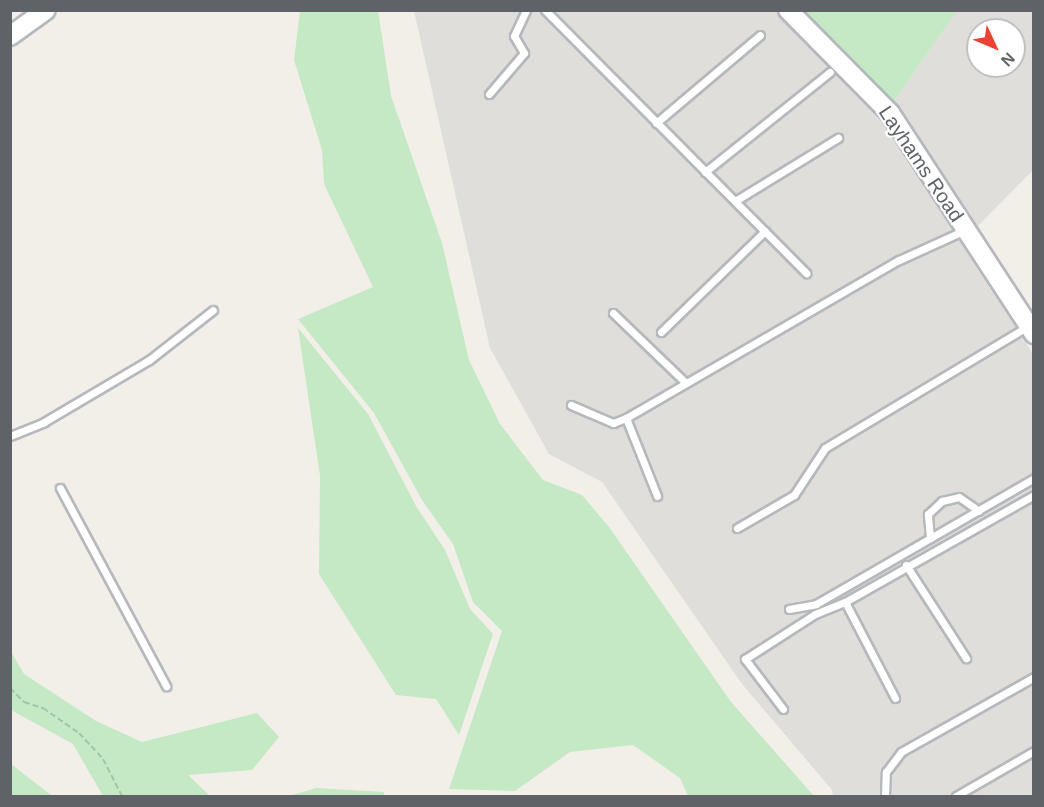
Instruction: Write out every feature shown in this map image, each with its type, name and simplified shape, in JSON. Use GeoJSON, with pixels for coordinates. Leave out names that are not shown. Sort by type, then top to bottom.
{"type":"FeatureCollection","features":[{"type":"Feature","properties":{"kind":"street"},"geometry":{"type":"LineString","coordinates":[[10,36],[46,10]]}},
{"type":"Feature","properties":{"kind":"street","name":"Layhams Road"},"geometry":{"type":"LineString","coordinates":[[788,10],[890,113],[1031,330]]}},
{"type":"Feature","properties":{"kind":"lane"},"geometry":{"type":"LineString","coordinates":[[489,94],[524,53],[514,36],[526,10]]}},
{"type":"Feature","properties":{"kind":"lane"},"geometry":{"type":"LineString","coordinates":[[545,10],[806,273]]}},
{"type":"Feature","properties":{"kind":"lane"},"geometry":{"type":"LineString","coordinates":[[656,123],[760,35]]}},
{"type":"Feature","properties":{"kind":"lane"},"geometry":{"type":"LineString","coordinates":[[705,172],[830,72]]}},
{"type":"Feature","properties":{"kind":"lane"},"geometry":{"type":"LineString","coordinates":[[735,201],[838,138]]}},
{"type":"Feature","properties":{"kind":"lane"},"geometry":{"type":"LineString","coordinates":[[571,405],[613,423],[626,418],[899,260],[965,230]]}},
{"type":"Feature","properties":{"kind":"lane"},"geometry":{"type":"LineString","coordinates":[[661,332],[765,231]]}},
{"type":"Feature","properties":{"kind":"lane"},"geometry":{"type":"LineString","coordinates":[[10,436],[44,422],[149,360],[213,310]]}},
{"type":"Feature","properties":{"kind":"lane"},"geometry":{"type":"LineString","coordinates":[[613,313],[686,383]]}},
{"type":"Feature","properties":{"kind":"lane"},"geometry":{"type":"LineString","coordinates":[[737,528],[794,495],[825,448],[1031,330]]}},
{"type":"Feature","properties":{"kind":"lane"},"geometry":{"type":"LineString","coordinates":[[626,418],[657,496]]}},
{"type":"Feature","properties":{"kind":"lane"},"geometry":{"type":"LineString","coordinates":[[789,609],[816,603],[1034,478]]}},
{"type":"Feature","properties":{"kind":"lane"},"geometry":{"type":"LineString","coordinates":[[60,488],[165,686]]}},
{"type":"Feature","properties":{"kind":"lane"},"geometry":{"type":"LineString","coordinates":[[783,709],[745,659],[815,614],[845,602],[906,565],[1034,495]]}},
{"type":"Feature","properties":{"kind":"lane"},"geometry":{"type":"LineString","coordinates":[[930,538],[928,514],[942,501],[959,497],[979,511]]}},
{"type":"Feature","properties":{"kind":"lane"},"geometry":{"type":"LineString","coordinates":[[906,565],[966,658]]}},
{"type":"Feature","properties":{"kind":"lane"},"geometry":{"type":"LineString","coordinates":[[845,602],[896,698]]}},
{"type":"Feature","properties":{"kind":"lane"},"geometry":{"type":"LineString","coordinates":[[885,796],[886,772],[901,752],[1034,677]]}},
{"type":"Feature","properties":{"kind":"lane"},"geometry":{"type":"LineString","coordinates":[[956,796],[1034,751]]}},
{"type":"Feature","properties":{"kind":"path"},"geometry":{"type":"LineString","coordinates":[[10,688],[24,702],[43,708],[79,733],[102,759],[122,796]]}},
{"type":"Feature","properties":{"kind":"shaded area"},"geometry":{"type":"Polygon","coordinates":[[[414,11],[776,11],[877,115],[1033,354],[1033,796],[833,796],[832,790],[742,684],[602,482],[549,454],[490,348],[414,11]]]}},
{"type":"Feature","properties":{"kind":"shaded area"},"geometry":{"type":"Polygon","coordinates":[[[957,11],[1033,11],[1033,170],[978,226],[894,101],[957,11]]]}},
{"type":"Feature","properties":{"kind":"green space"},"geometry":{"type":"Polygon","coordinates":[[[300,11],[378,11],[391,96],[442,243],[469,360],[500,424],[543,480],[582,495],[609,527],[731,702],[814,796],[688,796],[680,778],[633,745],[570,752],[515,791],[449,789],[502,631],[473,602],[453,544],[422,500],[374,413],[298,319],[373,287],[324,184],[322,150],[294,60],[300,11]]]}},
{"type":"Feature","properties":{"kind":"green space"},"geometry":{"type":"Polygon","coordinates":[[[800,11],[957,11],[894,101],[800,11]]]}},
{"type":"Feature","properties":{"kind":"green space"},"geometry":{"type":"Polygon","coordinates":[[[298,328],[368,414],[416,506],[445,550],[470,609],[493,634],[459,735],[436,699],[396,695],[319,574],[320,476],[298,328]]]}},
{"type":"Feature","properties":{"kind":"green space"},"geometry":{"type":"Polygon","coordinates":[[[10,650],[24,674],[96,721],[142,742],[257,713],[279,737],[252,770],[188,775],[210,796],[103,796],[73,744],[11,710],[10,650]]]}},
{"type":"Feature","properties":{"kind":"green space"},"geometry":{"type":"Polygon","coordinates":[[[11,764],[51,795],[51,796],[11,796],[11,764]]]}},
{"type":"Feature","properties":{"kind":"green space"},"geometry":{"type":"Polygon","coordinates":[[[316,788],[384,792],[384,796],[289,796],[316,788]]]}}]}
